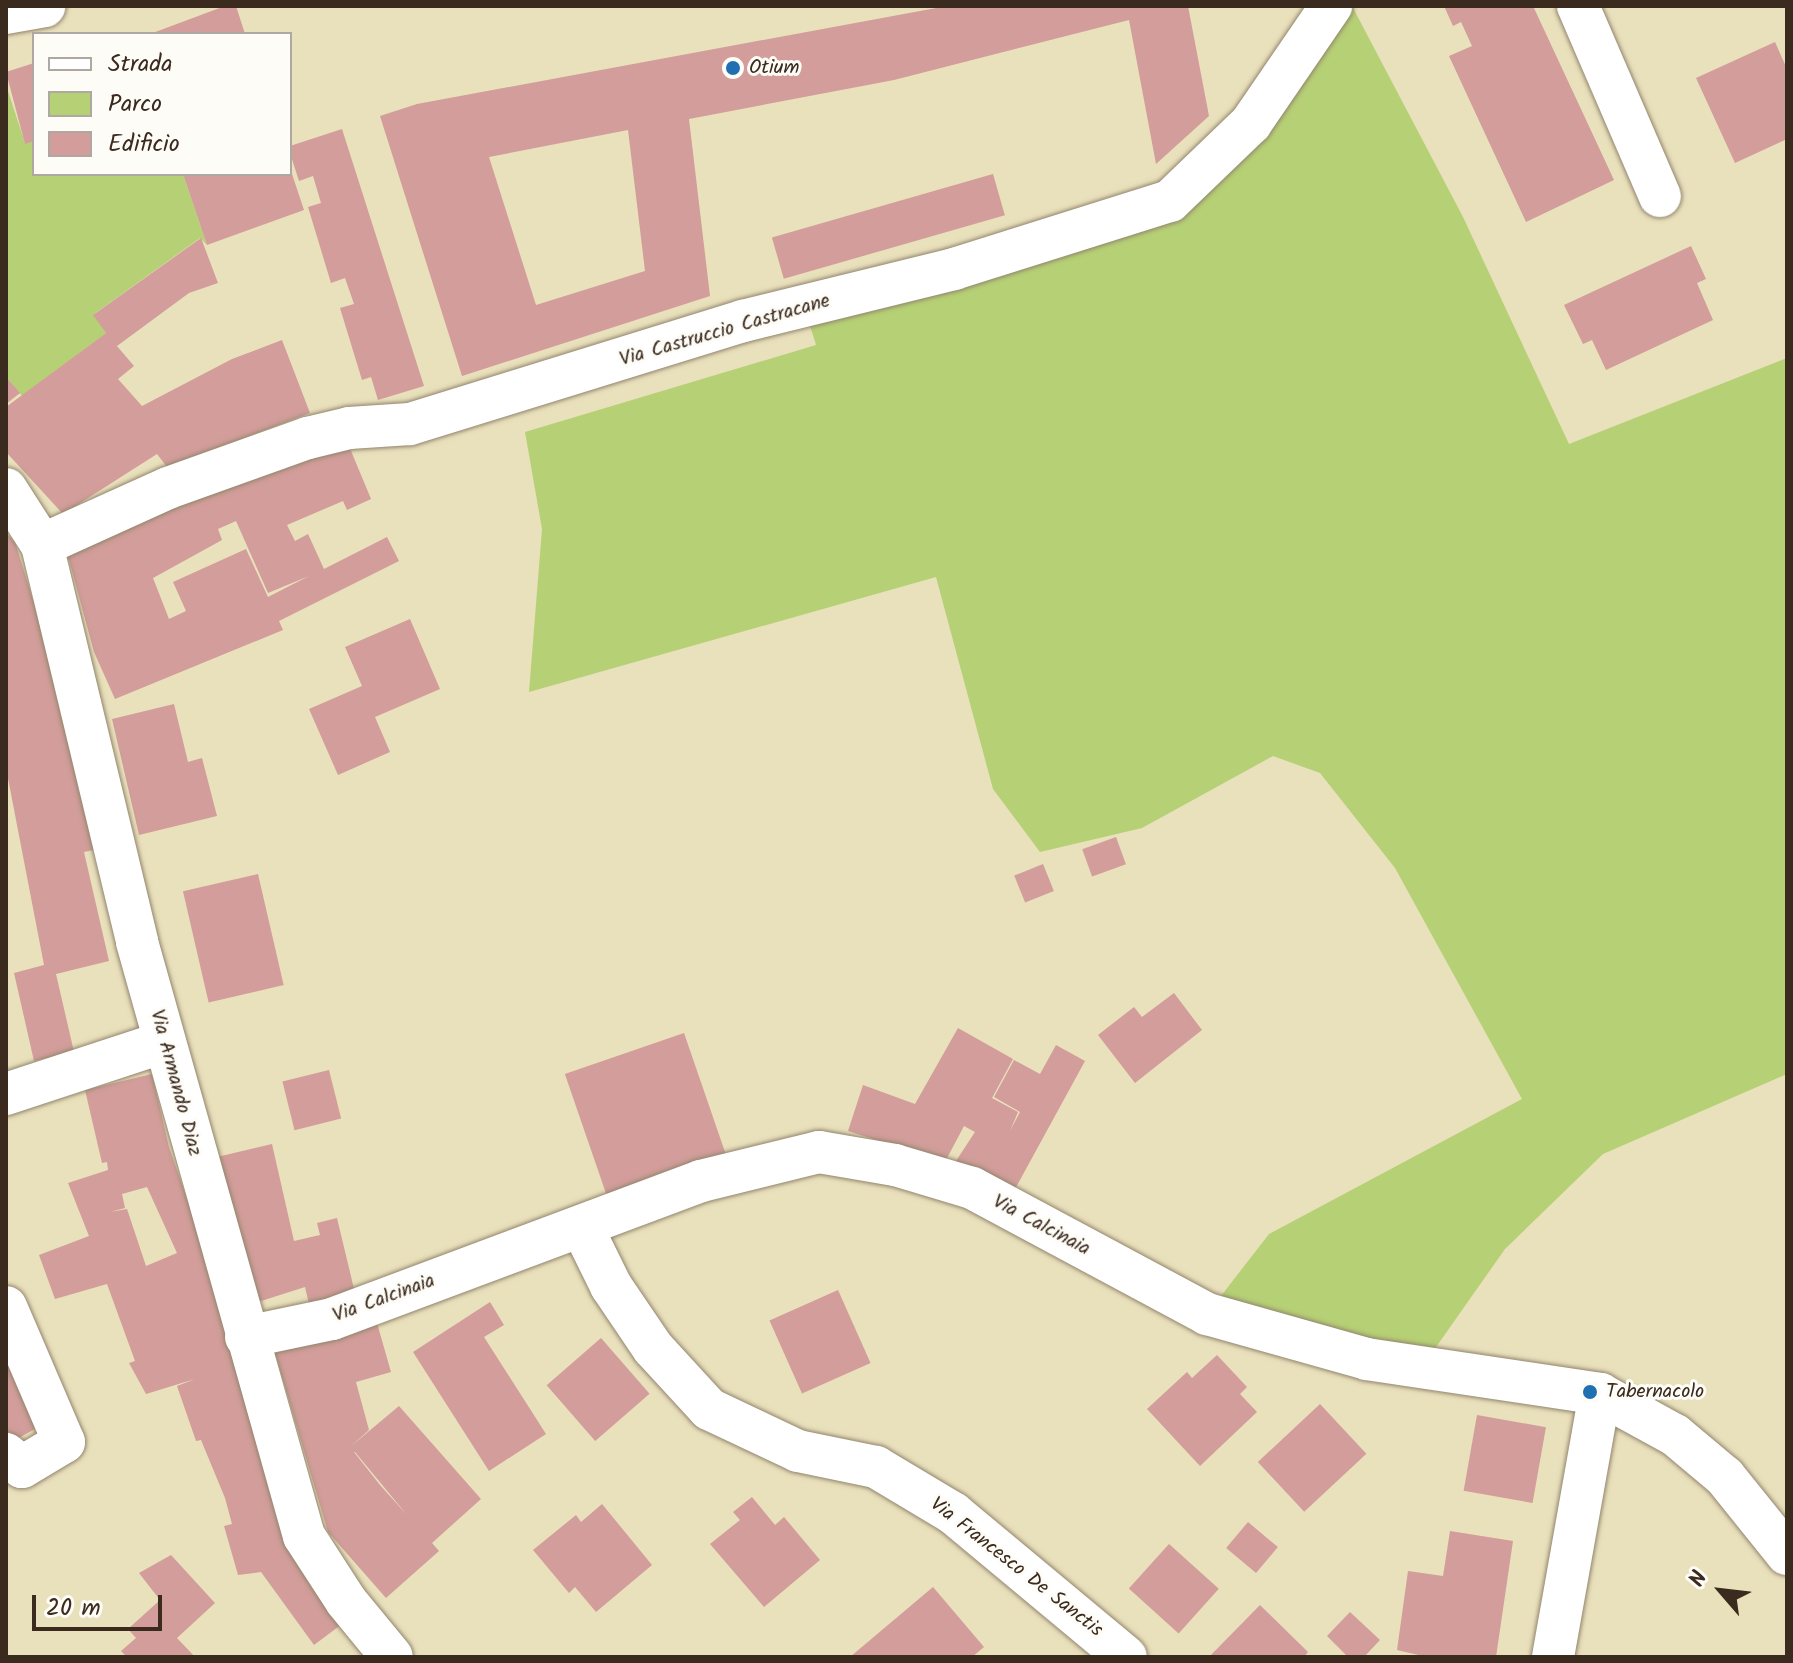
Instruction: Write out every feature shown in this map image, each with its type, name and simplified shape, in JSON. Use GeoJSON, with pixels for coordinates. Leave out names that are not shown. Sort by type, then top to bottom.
{"type":"FeatureCollection","features":[{"type":"Feature","properties":{"kind":"street"},"geometry":{"type":"LineString","coordinates":[[6,13],[44,6]]}},
{"type":"Feature","properties":{"kind":"street","name":"Via Castruccio Castracane"},"geometry":{"type":"LineString","coordinates":[[42,545],[168,488],[308,438],[349,428],[410,424],[743,321],[954,269],[1170,201],[1251,123],[1331,6]]}},
{"type":"Feature","properties":{"kind":"street"},"geometry":{"type":"LineString","coordinates":[[1578,6],[1660,196]]}},
{"type":"Feature","properties":{"kind":"street","name":"Via Armando Diaz"},"geometry":{"type":"LineString","coordinates":[[6,489],[42,545],[164,1042],[304,1536],[346,1601],[392,1657]]}},
{"type":"Feature","properties":{"kind":"street"},"geometry":{"type":"LineString","coordinates":[[6,1094],[164,1042]]}},
{"type":"Feature","properties":{"kind":"street","name":"Via Calcinaia"},"geometry":{"type":"LineString","coordinates":[[246,1337],[332,1319],[701,1181],[819,1152],[895,1165],[972,1188],[1207,1314],[1367,1359],[1600,1394],[1675,1435],[1725,1477],[1787,1554]]}},
{"type":"Feature","properties":{"kind":"street","name":"Via Francesco De Sanctis"},"geometry":{"type":"LineString","coordinates":[[582,1227],[611,1286],[653,1348],[709,1409],[798,1451],[876,1467],[953,1513],[1126,1657]]}},
{"type":"Feature","properties":{"kind":"street"},"geometry":{"type":"LineString","coordinates":[[6,1307],[64,1442],[22,1467],[6,1454]]}},
{"type":"Feature","properties":{"kind":"street"},"geometry":{"type":"LineString","coordinates":[[1553,1657],[1600,1394]]}},
{"type":"Feature","properties":{"kind":"green space"},"geometry":{"type":"Polygon","coordinates":[[[1331,6],[1352,6],[1463,217],[1569,444],[1787,358],[1787,1074],[1603,1154],[1505,1249],[1422,1367],[1207,1314],[1269,1234],[1522,1099],[1395,868],[1320,773],[1273,756],[1142,828],[1040,852],[993,789],[936,577],[529,692],[542,529],[525,432],[816,345],[804,306],[1170,201],[1331,6]]]}},
{"type":"Feature","properties":{"kind":"green space"},"geometry":{"type":"Polygon","coordinates":[[[6,85],[25,143],[32,141],[32,176],[184,176],[207,245],[200,238],[94,314],[106,333],[22,396],[6,377],[6,85]]]}},
{"type":"Feature","properties":{"kind":"building"},"geometry":{"type":"Polygon","coordinates":[[[225,6],[236,6],[244,32],[155,32],[225,6]]]}},
{"type":"Feature","properties":{"kind":"building"},"geometry":{"type":"Polygon","coordinates":[[[947,6],[1188,6],[1209,116],[1156,164],[1129,20],[894,80],[689,119],[710,296],[462,376],[380,116],[417,104],[947,6]],[[628,130],[489,157],[536,305],[645,271],[628,130]]]}},
{"type":"Feature","properties":{"kind":"building"},"geometry":{"type":"Polygon","coordinates":[[[1444,6],[1533,6],[1614,180],[1526,222],[1449,56],[1472,46],[1461,22],[1453,26],[1444,6]]]}},
{"type":"Feature","properties":{"kind":"building"},"geometry":{"type":"Polygon","coordinates":[[[1775,42],[1787,69],[1787,139],[1735,163],[1696,78],[1775,42]]]}},
{"type":"Feature","properties":{"kind":"building"},"geometry":{"type":"Polygon","coordinates":[[[32,64],[32,142],[25,144],[6,72],[32,64]]]}},
{"type":"Feature","properties":{"kind":"building"},"geometry":{"type":"Polygon","coordinates":[[[342,129],[424,386],[378,400],[371,377],[362,380],[340,308],[354,304],[345,278],[331,283],[308,207],[321,203],[313,176],[299,181],[292,159],[292,145],[342,129]]]}},
{"type":"Feature","properties":{"kind":"building"},"geometry":{"type":"Polygon","coordinates":[[[292,174],[304,210],[207,245],[184,176],[292,174]]]}},
{"type":"Feature","properties":{"kind":"building"},"geometry":{"type":"Polygon","coordinates":[[[993,174],[1005,215],[784,279],[772,237],[993,174]]]}},
{"type":"Feature","properties":{"kind":"building"},"geometry":{"type":"Polygon","coordinates":[[[201,238],[218,283],[189,293],[117,346],[134,366],[118,379],[142,406],[232,359],[282,340],[310,413],[167,467],[157,454],[63,514],[6,452],[6,407],[106,333],[93,315],[201,238]]]}},
{"type":"Feature","properties":{"kind":"building"},"geometry":{"type":"Polygon","coordinates":[[[1691,246],[1706,279],[1697,283],[1713,320],[1606,370],[1592,340],[1583,344],[1564,305],[1691,246]]]}},
{"type":"Feature","properties":{"kind":"building"},"geometry":{"type":"Polygon","coordinates":[[[6,377],[20,393],[6,404],[6,377]]]}},
{"type":"Feature","properties":{"kind":"building"},"geometry":{"type":"Polygon","coordinates":[[[349,446],[371,499],[347,510],[343,501],[287,525],[295,541],[308,534],[324,569],[387,537],[399,561],[279,621],[283,630],[115,699],[94,652],[68,556],[201,494],[349,446]],[[236,521],[218,529],[222,540],[153,578],[169,619],[186,611],[173,582],[246,549],[268,597],[309,576],[268,593],[236,521]]]}},
{"type":"Feature","properties":{"kind":"building"},"geometry":{"type":"Polygon","coordinates":[[[6,533],[15,542],[48,648],[94,850],[84,852],[109,961],[56,974],[74,1052],[34,1061],[14,973],[44,965],[6,768],[6,533]]]}},
{"type":"Feature","properties":{"kind":"building"},"geometry":{"type":"Polygon","coordinates":[[[410,619],[440,689],[375,717],[390,752],[338,775],[309,709],[362,686],[345,647],[410,619]]]}},
{"type":"Feature","properties":{"kind":"building"},"geometry":{"type":"Polygon","coordinates":[[[174,704],[188,762],[202,758],[217,816],[139,835],[112,719],[174,704]]]}},
{"type":"Feature","properties":{"kind":"building"},"geometry":{"type":"Polygon","coordinates":[[[1116,837],[1126,864],[1092,877],[1082,849],[1116,837]]]}},
{"type":"Feature","properties":{"kind":"building"},"geometry":{"type":"Polygon","coordinates":[[[1043,864],[1054,891],[1025,903],[1014,876],[1043,864]]]}},
{"type":"Feature","properties":{"kind":"building"},"geometry":{"type":"Polygon","coordinates":[[[258,874],[284,985],[209,1002],[183,891],[258,874]]]}},
{"type":"Feature","properties":{"kind":"building"},"geometry":{"type":"Polygon","coordinates":[[[1174,993],[1202,1030],[1135,1083],[1098,1035],[1134,1007],[1142,1017],[1174,993]]]}},
{"type":"Feature","properties":{"kind":"building"},"geometry":{"type":"Polygon","coordinates":[[[958,1028],[1013,1059],[992,1098],[1018,1112],[1010,1131],[1020,1112],[994,1097],[1014,1060],[1040,1074],[1056,1045],[1085,1061],[1015,1189],[954,1164],[975,1132],[964,1126],[945,1162],[848,1131],[863,1085],[915,1104],[958,1028]]]}},
{"type":"Feature","properties":{"kind":"building"},"geometry":{"type":"Polygon","coordinates":[[[684,1033],[726,1154],[607,1195],[565,1074],[684,1033]]]}},
{"type":"Feature","properties":{"kind":"building"},"geometry":{"type":"Polygon","coordinates":[[[329,1070],[341,1119],[295,1130],[282,1082],[329,1070]]]}},
{"type":"Feature","properties":{"kind":"building"},"geometry":{"type":"Polygon","coordinates":[[[152,1074],[169,1147],[202,1242],[346,1621],[314,1645],[261,1572],[238,1575],[224,1526],[232,1524],[225,1498],[201,1440],[196,1441],[177,1386],[195,1379],[146,1394],[129,1363],[135,1361],[107,1284],[55,1299],[39,1255],[89,1236],[68,1183],[108,1170],[107,1162],[102,1163],[85,1090],[152,1074]],[[147,1187],[122,1194],[125,1208],[110,1212],[127,1209],[146,1266],[177,1253],[147,1187]]]}},
{"type":"Feature","properties":{"kind":"building"},"geometry":{"type":"Polygon","coordinates":[[[272,1144],[294,1241],[320,1235],[317,1223],[337,1218],[355,1293],[309,1304],[305,1287],[258,1302],[217,1157],[272,1144]]]}},
{"type":"Feature","properties":{"kind":"building"},"geometry":{"type":"Polygon","coordinates":[[[838,1290],[871,1363],[802,1394],[769,1321],[838,1290]]]}},
{"type":"Feature","properties":{"kind":"building"},"geometry":{"type":"Polygon","coordinates":[[[490,1302],[504,1325],[484,1337],[546,1434],[489,1471],[413,1352],[490,1302]]]}},
{"type":"Feature","properties":{"kind":"building"},"geometry":{"type":"Polygon","coordinates":[[[377,1323],[391,1372],[356,1382],[369,1430],[350,1447],[399,1406],[481,1499],[432,1543],[439,1551],[386,1598],[328,1532],[275,1353],[377,1323]],[[355,1452],[380,1485],[407,1515],[355,1452]]]}},
{"type":"Feature","properties":{"kind":"building"},"geometry":{"type":"Polygon","coordinates":[[[601,1338],[650,1394],[595,1441],[547,1385],[601,1338]]]}},
{"type":"Feature","properties":{"kind":"building"},"geometry":{"type":"Polygon","coordinates":[[[6,1348],[40,1426],[17,1439],[6,1430],[6,1348]]]}},
{"type":"Feature","properties":{"kind":"building"},"geometry":{"type":"Polygon","coordinates":[[[1217,1355],[1247,1387],[1240,1394],[1257,1412],[1200,1466],[1147,1409],[1187,1372],[1192,1378],[1217,1355]]]}},
{"type":"Feature","properties":{"kind":"building"},"geometry":{"type":"Polygon","coordinates":[[[1320,1404],[1366,1454],[1304,1512],[1258,1462],[1320,1404]]]}},
{"type":"Feature","properties":{"kind":"building"},"geometry":{"type":"Polygon","coordinates":[[[1477,1415],[1546,1427],[1533,1503],[1464,1491],[1477,1415]]]}},
{"type":"Feature","properties":{"kind":"building"},"geometry":{"type":"Polygon","coordinates":[[[752,1497],[775,1525],[784,1517],[820,1560],[764,1607],[710,1544],[740,1520],[733,1512],[752,1497]]]}},
{"type":"Feature","properties":{"kind":"building"},"geometry":{"type":"Polygon","coordinates":[[[602,1504],[652,1565],[596,1612],[575,1587],[569,1593],[533,1550],[576,1515],[581,1522],[602,1504]]]}},
{"type":"Feature","properties":{"kind":"building"},"geometry":{"type":"Polygon","coordinates":[[[1248,1522],[1278,1547],[1256,1573],[1226,1548],[1248,1522]]]}},
{"type":"Feature","properties":{"kind":"building"},"geometry":{"type":"Polygon","coordinates":[[[1450,1531],[1513,1541],[1496,1657],[1427,1657],[1397,1650],[1408,1571],[1443,1576],[1450,1531]]]}},
{"type":"Feature","properties":{"kind":"building"},"geometry":{"type":"Polygon","coordinates":[[[1169,1544],[1219,1589],[1179,1633],[1129,1589],[1169,1544]]]}},
{"type":"Feature","properties":{"kind":"building"},"geometry":{"type":"Polygon","coordinates":[[[171,1555],[215,1603],[177,1638],[195,1657],[127,1657],[121,1651],[136,1638],[128,1629],[160,1600],[139,1573],[171,1555]]]}},
{"type":"Feature","properties":{"kind":"building"},"geometry":{"type":"Polygon","coordinates":[[[933,1587],[984,1647],[972,1657],[850,1657],[933,1587]]]}},
{"type":"Feature","properties":{"kind":"building"},"geometry":{"type":"Polygon","coordinates":[[[1260,1605],[1308,1652],[1304,1657],[1209,1657],[1260,1605]]]}},
{"type":"Feature","properties":{"kind":"building"},"geometry":{"type":"Polygon","coordinates":[[[1350,1612],[1380,1640],[1364,1657],[1348,1657],[1327,1636],[1350,1612]]]}},
{"type":"Feature","properties":{"kind":"place","name":"Otium"},"geometry":{"type":"Point","coordinates":[733,68]}},
{"type":"Feature","properties":{"kind":"place","name":"Tabernacolo"},"geometry":{"type":"Point","coordinates":[1590,1392]}}]}
